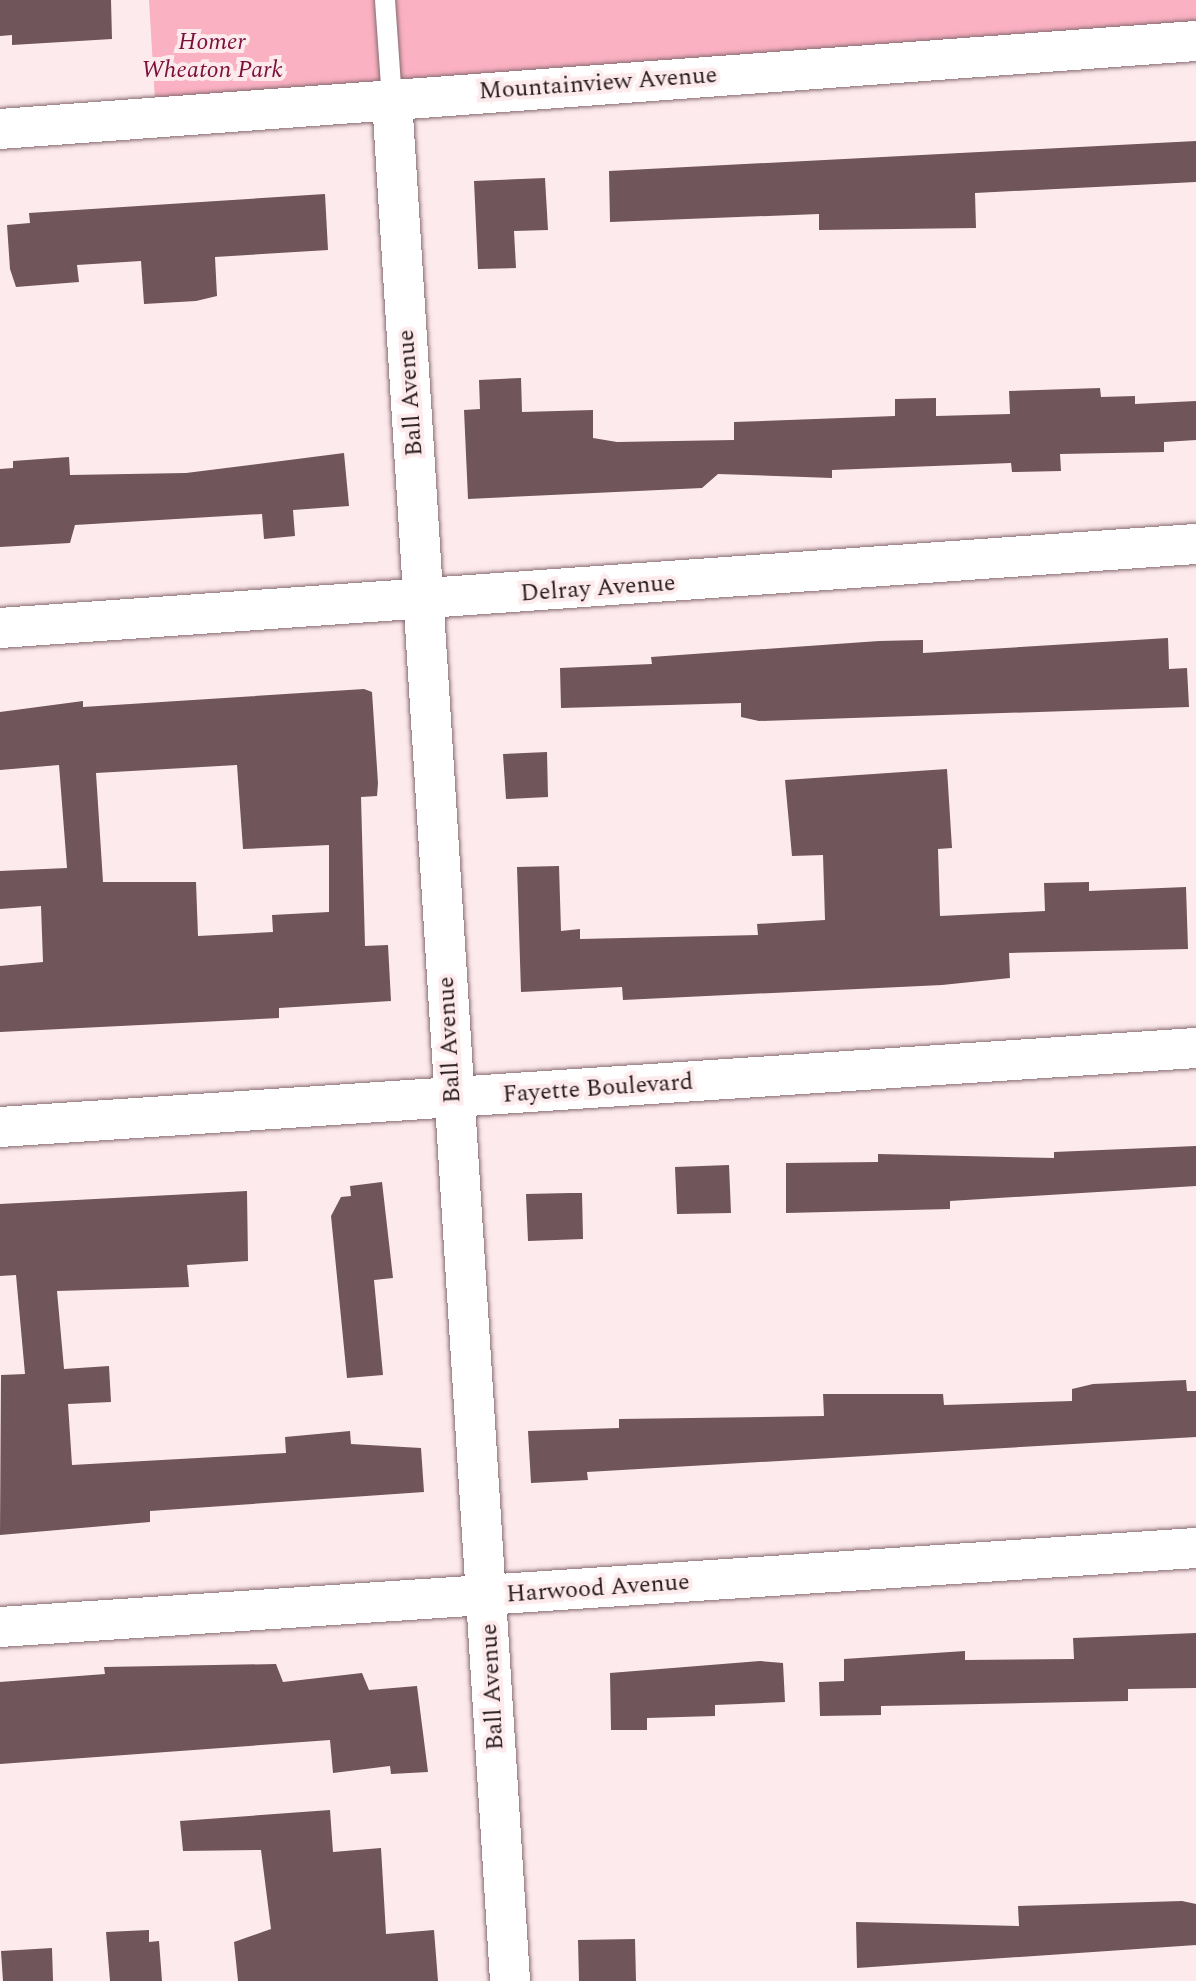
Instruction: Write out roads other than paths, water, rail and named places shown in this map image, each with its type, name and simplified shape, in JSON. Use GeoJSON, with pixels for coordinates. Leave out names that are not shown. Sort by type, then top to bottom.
{"type":"FeatureCollection","features":[{"type":"Feature","properties":{"kind":"street","name":"Mountainview Avenue"},"geometry":{"type":"LineString","coordinates":[[0,129],[1196,41]]}},
{"type":"Feature","properties":{"kind":"street","name":"Ball Avenue"},"geometry":{"type":"LineString","coordinates":[[392,99],[510,1981]]}},
{"type":"Feature","properties":{"kind":"street","name":"Delray Avenue"},"geometry":{"type":"LineString","coordinates":[[0,628],[424,601],[1196,544]]}},
{"type":"Feature","properties":{"kind":"street","name":"Fayette Boulevard"},"geometry":{"type":"LineString","coordinates":[[0,1127],[1196,1048]]}},
{"type":"Feature","properties":{"kind":"street","name":"Harwood Avenue"},"geometry":{"type":"LineString","coordinates":[[0,1627],[1196,1548]]}},
{"type":"Feature","properties":{"kind":"lane"},"geometry":{"type":"LineString","coordinates":[[385,0],[392,99]]}},
{"type":"Feature","properties":{"kind":"park label","name":"Homer Wheaton Park"},"geometry":{"type":"Point","coordinates":[212,57]}}]}
